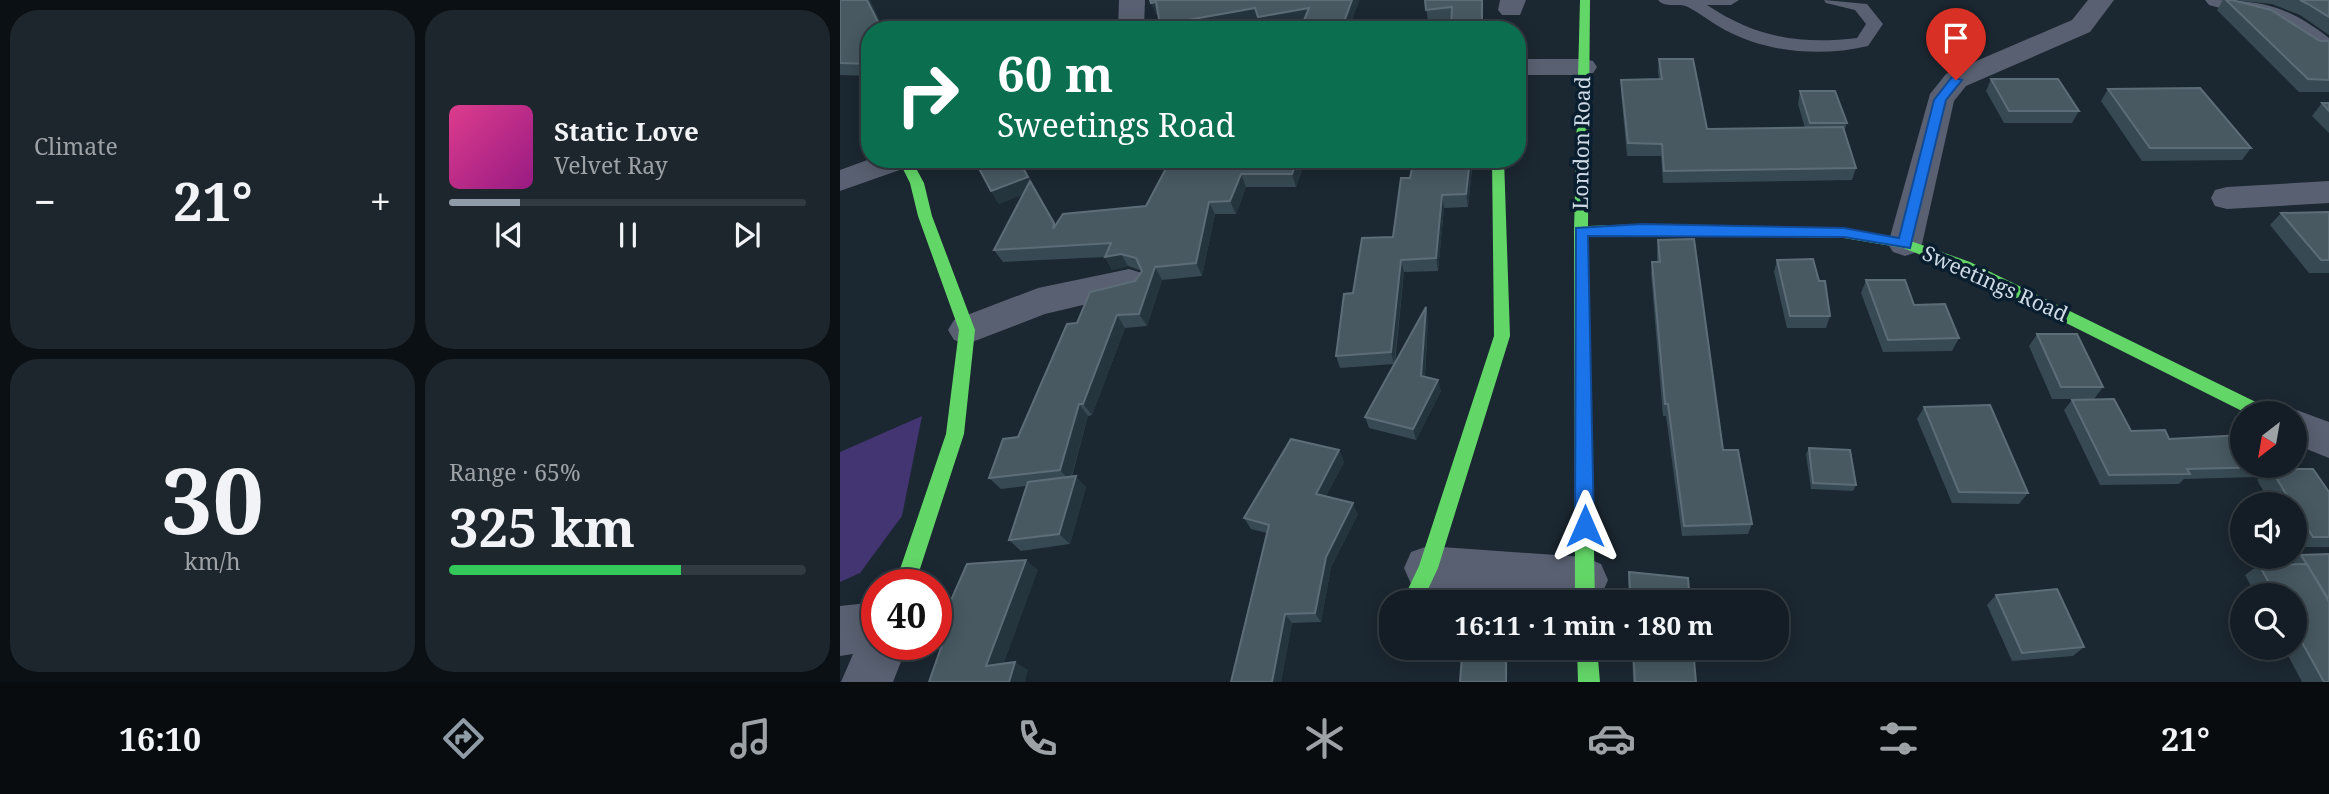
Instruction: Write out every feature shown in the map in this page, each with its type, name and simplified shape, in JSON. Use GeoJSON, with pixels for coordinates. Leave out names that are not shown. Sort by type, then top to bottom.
{"type":"FeatureCollection","features":[{"type":"Feature","properties":{"kind":"street"},"geometry":{"type":"LineString","coordinates":[[1132,0],[1132,21]]}},
{"type":"Feature","properties":{"kind":"street","name":"London Road"},"geometry":{"type":"LineString","coordinates":[[1585,590],[1581,231],[1586,0]]}},
{"type":"Feature","properties":{"kind":"street"},"geometry":{"type":"LineString","coordinates":[[1905,244],[1940,100],[1956,80],[2081,26],[2101,0]]}},
{"type":"Feature","properties":{"kind":"street"},"geometry":{"type":"LineString","coordinates":[[2218,0],[2252,7],[2295,11],[2321,45]]}},
{"type":"Feature","properties":{"kind":"street"},"geometry":{"type":"LineString","coordinates":[[1526,67],[1583,67]]}},
{"type":"Feature","properties":{"kind":"street"},"geometry":{"type":"LineString","coordinates":[[840,181],[877,168]]}},
{"type":"Feature","properties":{"kind":"street"},"geometry":{"type":"LineString","coordinates":[[908,168],[917,183],[925,216],[967,330],[955,434],[910,569]]}},
{"type":"Feature","properties":{"kind":"street","name":"London Road"},"geometry":{"type":"LineString","coordinates":[[1498,168],[1502,336],[1420,585],[1558,590]]}},
{"type":"Feature","properties":{"kind":"street"},"geometry":{"type":"LineString","coordinates":[[2227,198],[2329,192]]}},
{"type":"Feature","properties":{"kind":"street","name":"Sweetings Road"},"geometry":{"type":"LineString","coordinates":[[1581,231],[1642,229],[1844,233],[1905,244],[1965,266],[2238,401]]}},
{"type":"Feature","properties":{"kind":"street"},"geometry":{"type":"LineString","coordinates":[[967,330],[1038,302],[1129,282]]}},
{"type":"Feature","properties":{"kind":"street"},"geometry":{"type":"LineString","coordinates":[[2307,431],[2329,440]]}},
{"type":"Feature","properties":{"kind":"street"},"geometry":{"type":"LineString","coordinates":[[840,631],[861,629]]}},
{"type":"Feature","properties":{"kind":"street"},"geometry":{"type":"LineString","coordinates":[[867,682],[876,660]]}},
{"type":"Feature","properties":{"kind":"street"},"geometry":{"type":"LineString","coordinates":[[1587,660],[1588,682]]}},
{"type":"Feature","properties":{"kind":"lane"},"geometry":{"type":"LineString","coordinates":[[1666,0],[1731,0]]}},
{"type":"Feature","properties":{"kind":"lane"},"geometry":{"type":"LineString","coordinates":[[1690,1],[1728,28],[1772,44],[1824,48],[1862,42],[1875,24],[1861,7],[1832,0]]}},
{"type":"Feature","properties":{"kind":"shaded area"},"geometry":{"type":"Polygon","coordinates":[[[922,416],[902,516],[860,573],[840,582],[840,452],[922,416]]]}},
{"type":"Feature","properties":{"kind":"building"},"geometry":{"type":"Polygon","coordinates":[[[840,0],[867,0],[878,21],[861,21],[861,64],[840,63],[840,0]]]}},
{"type":"Feature","properties":{"kind":"building"},"geometry":{"type":"Polygon","coordinates":[[[1150,0],[1352,0],[1344,21],[1304,21],[1309,8],[1258,17],[1255,8],[1182,21],[1159,21],[1156,2],[1151,3],[1150,0]]]}},
{"type":"Feature","properties":{"kind":"building"},"geometry":{"type":"Polygon","coordinates":[[[1425,0],[1482,0],[1482,21],[1451,21],[1452,7],[1426,10],[1425,0]]]}},
{"type":"Feature","properties":{"kind":"building"},"geometry":{"type":"Polygon","coordinates":[[[2226,0],[2271,10],[2320,41],[2329,41],[2329,80],[2308,79],[2226,0]]]}},
{"type":"Feature","properties":{"kind":"building"},"geometry":{"type":"Polygon","coordinates":[[[2300,0],[2329,0],[2329,17],[2308,4],[2300,0]]]}},
{"type":"Feature","properties":{"kind":"building"},"geometry":{"type":"Polygon","coordinates":[[[1659,59],[1693,59],[1707,129],[1843,127],[1856,168],[1664,171],[1662,144],[1628,143],[1621,80],[1662,79],[1659,59]]]}},
{"type":"Feature","properties":{"kind":"building"},"geometry":{"type":"Polygon","coordinates":[[[1991,79],[2058,79],[2079,111],[2009,111],[1991,79]]]}},
{"type":"Feature","properties":{"kind":"building"},"geometry":{"type":"Polygon","coordinates":[[[2200,88],[2251,148],[2150,148],[2108,89],[2200,88]]]}},
{"type":"Feature","properties":{"kind":"building"},"geometry":{"type":"Polygon","coordinates":[[[1800,91],[1835,91],[1847,123],[1810,123],[1800,91]]]}},
{"type":"Feature","properties":{"kind":"building"},"geometry":{"type":"Polygon","coordinates":[[[979,168],[1023,168],[1028,177],[991,191],[979,168]]]}},
{"type":"Feature","properties":{"kind":"building"},"geometry":{"type":"Polygon","coordinates":[[[1166,168],[1294,168],[1292,174],[1241,174],[1230,201],[1209,202],[1196,263],[1155,267],[1139,314],[1117,315],[1083,404],[1079,404],[1060,470],[989,478],[1003,439],[1018,437],[1067,324],[1077,323],[1090,292],[1135,281],[1142,271],[1136,258],[1121,254],[1105,257],[1111,243],[994,250],[1030,181],[1054,223],[1053,229],[1063,214],[1146,206],[1166,168]]]}},
{"type":"Feature","properties":{"kind":"building"},"geometry":{"type":"Polygon","coordinates":[[[1412,168],[1469,168],[1466,194],[1442,195],[1436,258],[1401,260],[1391,352],[1336,356],[1344,294],[1353,293],[1362,238],[1393,237],[1401,178],[1410,178],[1412,168]]]}},
{"type":"Feature","properties":{"kind":"building"},"geometry":{"type":"Polygon","coordinates":[[[2329,212],[2329,260],[2321,260],[2281,213],[2329,212]]]}},
{"type":"Feature","properties":{"kind":"building"},"geometry":{"type":"Polygon","coordinates":[[[1694,239],[1723,450],[1738,450],[1752,524],[1684,526],[1668,404],[1665,404],[1652,262],[1660,262],[1658,240],[1694,239]]]}},
{"type":"Feature","properties":{"kind":"building"},"geometry":{"type":"Polygon","coordinates":[[[1813,259],[1819,281],[1825,281],[1830,316],[1790,316],[1777,260],[1813,259]]]}},
{"type":"Feature","properties":{"kind":"building"},"geometry":{"type":"Polygon","coordinates":[[[1866,280],[1905,280],[1914,305],[1945,304],[1959,338],[1888,340],[1866,280]]]}},
{"type":"Feature","properties":{"kind":"building"},"geometry":{"type":"Polygon","coordinates":[[[1426,307],[1421,376],[1438,380],[1413,429],[1365,417],[1426,307]]]}},
{"type":"Feature","properties":{"kind":"building"},"geometry":{"type":"Polygon","coordinates":[[[2037,334],[2077,334],[2103,387],[2061,387],[2037,334]]]}},
{"type":"Feature","properties":{"kind":"building"},"geometry":{"type":"Polygon","coordinates":[[[2114,399],[2131,431],[2165,430],[2169,439],[2230,436],[2230,468],[2187,469],[2190,474],[2109,475],[2072,400],[2114,399]]]}},
{"type":"Feature","properties":{"kind":"building"},"geometry":{"type":"Polygon","coordinates":[[[1990,405],[2028,493],[1959,492],[1924,407],[1990,405]]]}},
{"type":"Feature","properties":{"kind":"building"},"geometry":{"type":"Polygon","coordinates":[[[1291,439],[1339,450],[1316,494],[1353,503],[1326,557],[1315,613],[1285,614],[1272,682],[1231,682],[1269,525],[1244,518],[1291,439]]]}},
{"type":"Feature","properties":{"kind":"building"},"geometry":{"type":"Polygon","coordinates":[[[1809,448],[1850,450],[1856,485],[1813,483],[1809,448]]]}},
{"type":"Feature","properties":{"kind":"building"},"geometry":{"type":"Polygon","coordinates":[[[2307,469],[2313,469],[2329,492],[2329,537],[2313,537],[2307,528],[2307,492],[2285,492],[2276,478],[2307,478],[2307,469]]]}},
{"type":"Feature","properties":{"kind":"building"},"geometry":{"type":"Polygon","coordinates":[[[1076,476],[1059,534],[1009,540],[1028,482],[1076,476]]]}},
{"type":"Feature","properties":{"kind":"building"},"geometry":{"type":"Polygon","coordinates":[[[2329,554],[2329,598],[2307,565],[2307,555],[2329,554]]]}},
{"type":"Feature","properties":{"kind":"building"},"geometry":{"type":"Polygon","coordinates":[[[1026,560],[986,666],[1015,662],[1009,682],[929,682],[937,660],[952,660],[952,598],[967,564],[1026,560]]]}},
{"type":"Feature","properties":{"kind":"building"},"geometry":{"type":"Polygon","coordinates":[[[2307,564],[2329,602],[2329,682],[2324,682],[2307,651],[2307,583],[2269,583],[2261,569],[2307,569],[2307,564]]]}},
{"type":"Feature","properties":{"kind":"building"},"geometry":{"type":"Polygon","coordinates":[[[1629,572],[1688,578],[1689,590],[1630,590],[1629,572]]]}},
{"type":"Feature","properties":{"kind":"building"},"geometry":{"type":"Polygon","coordinates":[[[2057,589],[2084,647],[2022,653],[1996,595],[2057,589]]]}},
{"type":"Feature","properties":{"kind":"building"},"geometry":{"type":"Polygon","coordinates":[[[1462,660],[1506,660],[1506,682],[1460,682],[1462,660]]]}},
{"type":"Feature","properties":{"kind":"building"},"geometry":{"type":"Polygon","coordinates":[[[1634,660],[1694,660],[1696,682],[1635,682],[1634,660]]]}},
{"type":"Feature","properties":{"kind":"traffic: fast"},"geometry":{"type":"LineString","coordinates":[[1585,0],[1581,231],[1585,590]]}},
{"type":"Feature","properties":{"kind":"traffic: fast"},"geometry":{"type":"LineString","coordinates":[[909,168],[917,183],[925,216],[967,330],[955,434],[910,569]]}},
{"type":"Feature","properties":{"kind":"traffic: fast"},"geometry":{"type":"LineString","coordinates":[[1418,590],[1428,568],[1502,336],[1498,168]]}},
{"type":"Feature","properties":{"kind":"traffic: fast"},"geometry":{"type":"LineString","coordinates":[[1581,231],[1642,229],[1844,233],[1905,244],[1965,266],[2238,401]]}},
{"type":"Feature","properties":{"kind":"traffic: fast"},"geometry":{"type":"LineString","coordinates":[[1588,660],[1589,682]]}},
{"type":"Feature","properties":{"kind":"route"},"geometry":{"type":"LineString","coordinates":[[1585,526],[1581,231],[1642,229],[1844,233],[1905,244],[1940,100],[1956,80]]}}]}
